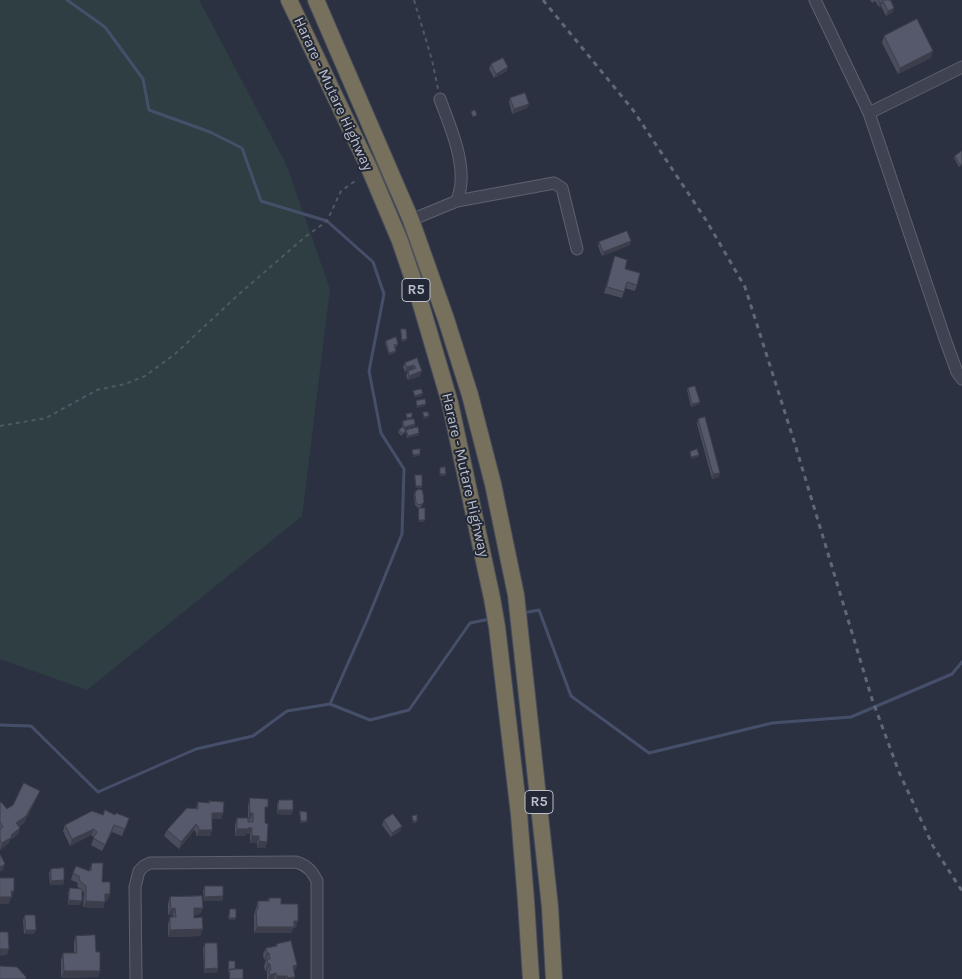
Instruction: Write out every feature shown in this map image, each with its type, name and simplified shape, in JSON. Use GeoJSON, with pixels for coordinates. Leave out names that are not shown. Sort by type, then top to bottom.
{"type":"FeatureCollection","features":[{"type":"Feature","properties":{"kind":"highway","name":"Harare - Mutare Highway"},"geometry":{"type":"LineString","coordinates":[[289,0],[370,170],[400,241],[450,403],[497,627],[519,814],[531,979]]}},
{"type":"Feature","properties":{"kind":"highway","name":"Harare - Mutare Highway"},"geometry":{"type":"LineString","coordinates":[[316,0],[411,220],[446,319],[470,395],[493,484],[516,595],[520,626],[550,907],[554,979]]}},
{"type":"Feature","properties":{"kind":"street"},"geometry":{"type":"LineString","coordinates":[[814,0],[869,113],[945,339],[957,372],[962,379]]}},
{"type":"Feature","properties":{"kind":"street"},"geometry":{"type":"LineString","coordinates":[[869,113],[962,67]]}},
{"type":"Feature","properties":{"kind":"street"},"geometry":{"type":"LineString","coordinates":[[440,99],[458,152],[462,180],[457,201]]}},
{"type":"Feature","properties":{"kind":"street"},"geometry":{"type":"LineString","coordinates":[[411,220],[457,201],[554,183],[562,188],[577,249]]}},
{"type":"Feature","properties":{"kind":"street"},"geometry":{"type":"LineString","coordinates":[[136,979],[135,887],[139,871],[144,866],[150,863],[296,862],[310,869],[317,882],[317,979]]}},
{"type":"Feature","properties":{"kind":"path"},"geometry":{"type":"LineString","coordinates":[[414,0],[432,60],[440,99]]}},
{"type":"Feature","properties":{"kind":"path"},"geometry":{"type":"LineString","coordinates":[[0,426],[46,418],[97,390],[125,384],[144,376],[175,354],[238,294],[327,221],[341,192],[370,170]]}},
{"type":"Feature","properties":{"kind":"shaded area"},"geometry":{"type":"Polygon","coordinates":[[[0,0],[199,0],[286,164],[330,289],[302,516],[87,690],[0,659],[0,0]]]}},
{"type":"Feature","properties":{"kind":"building"},"geometry":{"type":"Polygon","coordinates":[[[879,0],[890,0],[894,8],[888,11],[883,1],[880,3],[879,0]]]}},
{"type":"Feature","properties":{"kind":"building"},"geometry":{"type":"Polygon","coordinates":[[[917,19],[933,51],[900,68],[884,36],[917,19]]]}},
{"type":"Feature","properties":{"kind":"building"},"geometry":{"type":"Polygon","coordinates":[[[503,58],[508,67],[496,74],[491,64],[503,58]]]}},
{"type":"Feature","properties":{"kind":"building"},"geometry":{"type":"Polygon","coordinates":[[[525,93],[529,104],[514,109],[510,98],[525,93]]]}},
{"type":"Feature","properties":{"kind":"building"},"geometry":{"type":"Polygon","coordinates":[[[475,110],[477,115],[473,117],[471,112],[475,110]]]}},
{"type":"Feature","properties":{"kind":"building"},"geometry":{"type":"Polygon","coordinates":[[[962,151],[962,164],[960,165],[955,156],[962,151]]]}},
{"type":"Feature","properties":{"kind":"building"},"geometry":{"type":"Polygon","coordinates":[[[627,231],[631,241],[603,252],[599,242],[627,231]]]}},
{"type":"Feature","properties":{"kind":"building"},"geometry":{"type":"Polygon","coordinates":[[[615,256],[627,260],[625,269],[640,273],[637,285],[627,282],[624,292],[607,287],[615,256]]]}},
{"type":"Feature","properties":{"kind":"building"},"geometry":{"type":"Polygon","coordinates":[[[401,329],[406,329],[407,339],[402,340],[401,329]]]}},
{"type":"Feature","properties":{"kind":"building"},"geometry":{"type":"Polygon","coordinates":[[[396,337],[398,344],[394,345],[396,351],[389,353],[386,341],[396,337]]]}},
{"type":"Feature","properties":{"kind":"building"},"geometry":{"type":"Polygon","coordinates":[[[417,358],[422,371],[409,376],[408,371],[416,368],[414,365],[407,367],[405,363],[417,358]]]}},
{"type":"Feature","properties":{"kind":"building"},"geometry":{"type":"Polygon","coordinates":[[[695,386],[700,402],[692,404],[688,388],[695,386]]]}},
{"type":"Feature","properties":{"kind":"building"},"geometry":{"type":"Polygon","coordinates":[[[421,389],[423,393],[415,396],[413,391],[421,389]]]}},
{"type":"Feature","properties":{"kind":"building"},"geometry":{"type":"Polygon","coordinates":[[[425,399],[426,404],[417,406],[416,401],[425,399]]]}},
{"type":"Feature","properties":{"kind":"building"},"geometry":{"type":"Polygon","coordinates":[[[423,412],[428,412],[429,416],[424,417],[423,412]]]}},
{"type":"Feature","properties":{"kind":"building"},"geometry":{"type":"Polygon","coordinates":[[[412,413],[412,417],[407,418],[406,414],[412,413]]]}},
{"type":"Feature","properties":{"kind":"building"},"geometry":{"type":"Polygon","coordinates":[[[705,417],[720,473],[713,474],[698,419],[705,417]]]}},
{"type":"Feature","properties":{"kind":"building"},"geometry":{"type":"Polygon","coordinates":[[[414,419],[415,424],[404,427],[403,421],[414,419]]]}},
{"type":"Feature","properties":{"kind":"building"},"geometry":{"type":"Polygon","coordinates":[[[403,427],[406,431],[402,434],[399,430],[403,427]]]}},
{"type":"Feature","properties":{"kind":"building"},"geometry":{"type":"Polygon","coordinates":[[[418,427],[419,433],[408,436],[406,430],[418,427]]]}},
{"type":"Feature","properties":{"kind":"building"},"geometry":{"type":"Polygon","coordinates":[[[420,449],[420,454],[413,455],[412,450],[420,449]]]}},
{"type":"Feature","properties":{"kind":"building"},"geometry":{"type":"Polygon","coordinates":[[[697,449],[699,455],[691,457],[690,452],[697,449]]]}},
{"type":"Feature","properties":{"kind":"building"},"geometry":{"type":"Polygon","coordinates":[[[445,467],[446,474],[440,474],[440,468],[445,467]]]}},
{"type":"Feature","properties":{"kind":"building"},"geometry":{"type":"Polygon","coordinates":[[[415,475],[422,475],[422,486],[416,486],[415,475]]]}},
{"type":"Feature","properties":{"kind":"building"},"geometry":{"type":"Polygon","coordinates":[[[419,489],[422,490],[424,502],[419,505],[416,503],[415,492],[419,489]]]}},
{"type":"Feature","properties":{"kind":"building"},"geometry":{"type":"Polygon","coordinates":[[[419,508],[425,508],[425,520],[419,520],[419,508]]]}},
{"type":"Feature","properties":{"kind":"building"},"geometry":{"type":"Polygon","coordinates":[[[24,783],[40,791],[26,816],[16,823],[20,828],[11,835],[12,837],[2,843],[0,840],[0,829],[3,827],[0,822],[0,803],[7,809],[13,805],[24,783]]]}},
{"type":"Feature","properties":{"kind":"building"},"geometry":{"type":"Polygon","coordinates":[[[250,798],[268,799],[268,807],[265,807],[265,823],[268,824],[267,842],[259,841],[259,836],[252,836],[252,828],[237,829],[237,818],[248,818],[248,822],[253,822],[253,813],[250,813],[250,798]]]}},
{"type":"Feature","properties":{"kind":"building"},"geometry":{"type":"Polygon","coordinates":[[[279,800],[293,800],[293,810],[278,810],[279,800]]]}},
{"type":"Feature","properties":{"kind":"building"},"geometry":{"type":"Polygon","coordinates":[[[209,801],[224,802],[223,813],[212,813],[212,830],[199,830],[196,824],[181,842],[167,830],[187,808],[198,809],[198,802],[209,803],[209,801]]]}},
{"type":"Feature","properties":{"kind":"building"},"geometry":{"type":"Polygon","coordinates":[[[105,810],[115,815],[116,813],[129,818],[125,829],[114,825],[105,845],[93,838],[97,832],[94,829],[72,839],[65,825],[92,811],[103,815],[105,810]]]}},
{"type":"Feature","properties":{"kind":"building"},"geometry":{"type":"Polygon","coordinates":[[[300,811],[307,812],[307,821],[301,821],[300,811]]]}},
{"type":"Feature","properties":{"kind":"building"},"geometry":{"type":"Polygon","coordinates":[[[393,814],[402,826],[392,833],[384,820],[393,814]]]}},
{"type":"Feature","properties":{"kind":"building"},"geometry":{"type":"Polygon","coordinates":[[[417,815],[417,821],[413,821],[412,816],[417,815]]]}},
{"type":"Feature","properties":{"kind":"building"},"geometry":{"type":"Polygon","coordinates":[[[0,854],[5,864],[0,867],[0,854]]]}},
{"type":"Feature","properties":{"kind":"building"},"geometry":{"type":"Polygon","coordinates":[[[92,863],[103,863],[102,882],[110,882],[110,894],[105,894],[105,902],[86,901],[86,886],[79,880],[80,877],[73,873],[76,866],[91,870],[92,863]]]}},
{"type":"Feature","properties":{"kind":"building"},"geometry":{"type":"Polygon","coordinates":[[[64,868],[64,880],[51,881],[51,869],[64,868]]]}},
{"type":"Feature","properties":{"kind":"building"},"geometry":{"type":"Polygon","coordinates":[[[0,878],[14,878],[14,891],[11,891],[12,897],[0,897],[0,878]]]}},
{"type":"Feature","properties":{"kind":"building"},"geometry":{"type":"Polygon","coordinates":[[[205,886],[223,886],[223,896],[205,897],[205,886]]]}},
{"type":"Feature","properties":{"kind":"building"},"geometry":{"type":"Polygon","coordinates":[[[70,888],[82,889],[82,901],[69,900],[70,888]]]}},
{"type":"Feature","properties":{"kind":"building"},"geometry":{"type":"Polygon","coordinates":[[[202,896],[203,908],[194,908],[194,918],[202,917],[203,929],[170,930],[170,917],[176,917],[175,908],[171,909],[170,897],[202,896]]]}},
{"type":"Feature","properties":{"kind":"building"},"geometry":{"type":"Polygon","coordinates":[[[269,898],[281,898],[281,904],[298,904],[298,921],[294,921],[294,927],[257,927],[256,909],[258,909],[258,901],[269,901],[269,898]]]}},
{"type":"Feature","properties":{"kind":"building"},"geometry":{"type":"Polygon","coordinates":[[[230,909],[236,909],[236,918],[229,918],[230,909]]]}},
{"type":"Feature","properties":{"kind":"building"},"geometry":{"type":"Polygon","coordinates":[[[25,915],[35,915],[36,930],[26,930],[25,915]]]}},
{"type":"Feature","properties":{"kind":"building"},"geometry":{"type":"Polygon","coordinates":[[[0,932],[8,932],[9,949],[0,949],[0,932]]]}},
{"type":"Feature","properties":{"kind":"building"},"geometry":{"type":"Polygon","coordinates":[[[95,935],[96,952],[100,952],[100,971],[64,971],[63,953],[77,953],[76,936],[95,935]]]}},
{"type":"Feature","properties":{"kind":"building"},"geometry":{"type":"Polygon","coordinates":[[[291,941],[297,965],[293,966],[295,977],[277,976],[276,973],[270,975],[270,964],[268,964],[267,959],[270,959],[266,948],[291,941]]]}},
{"type":"Feature","properties":{"kind":"building"},"geometry":{"type":"Polygon","coordinates":[[[205,943],[217,943],[218,968],[205,969],[205,943]]]}},
{"type":"Feature","properties":{"kind":"building"},"geometry":{"type":"Polygon","coordinates":[[[229,961],[235,961],[235,969],[229,970],[229,961]]]}},
{"type":"Feature","properties":{"kind":"building"},"geometry":{"type":"Polygon","coordinates":[[[0,966],[17,967],[26,979],[0,979],[0,966]]]}},
{"type":"Feature","properties":{"kind":"building"},"geometry":{"type":"Polygon","coordinates":[[[230,969],[243,969],[243,979],[230,979],[230,969]]]}},
{"type":"Feature","properties":{"kind":"waterway"},"geometry":{"type":"LineString","coordinates":[[67,0],[105,27],[143,79],[149,110],[210,132],[242,148],[261,201],[327,221],[373,262],[384,294],[369,371],[381,433],[404,469],[402,534],[330,704]]}},
{"type":"Feature","properties":{"kind":"waterway"},"geometry":{"type":"LineString","coordinates":[[523,613],[539,610],[571,696],[649,753],[772,723],[851,717],[952,674],[962,662]]}},
{"type":"Feature","properties":{"kind":"waterway"},"geometry":{"type":"LineString","coordinates":[[0,725],[31,726],[98,792],[196,749],[253,736],[287,711],[330,704],[370,720],[409,710],[470,623],[490,619]]}},
{"type":"Feature","properties":{"kind":"railway"},"geometry":{"type":"LineString","coordinates":[[543,0],[633,110],[706,220],[745,287],[872,699],[899,772],[933,846],[962,891]]}}]}
